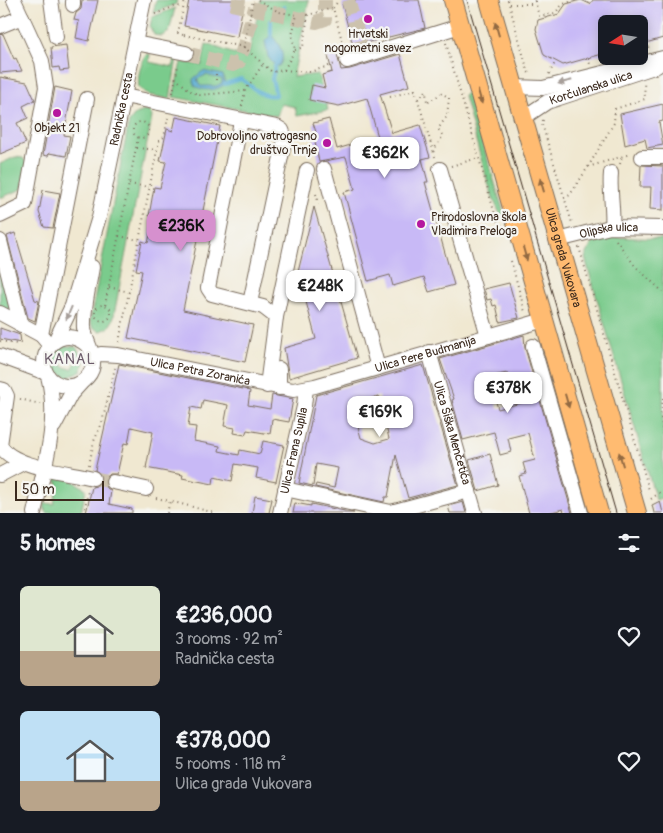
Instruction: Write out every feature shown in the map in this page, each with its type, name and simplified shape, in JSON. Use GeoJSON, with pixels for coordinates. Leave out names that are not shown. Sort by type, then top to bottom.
{"type":"FeatureCollection","features":[{"type":"Feature","properties":{"kind":"main road"},"geometry":{"type":"LineString","coordinates":[[453,0],[599,513]]}},
{"type":"Feature","properties":{"kind":"main road","name":"Ulica grada Vukovara"},"geometry":{"type":"LineString","coordinates":[[489,0],[637,513]]}},
{"type":"Feature","properties":{"kind":"street"},"geometry":{"type":"LineString","coordinates":[[0,216],[25,204],[46,87],[42,61],[14,0]]}},
{"type":"Feature","properties":{"kind":"street"},"geometry":{"type":"LineString","coordinates":[[51,0],[56,37]]}},
{"type":"Feature","properties":{"kind":"street","name":"Radnička cesta"},"geometry":{"type":"LineString","coordinates":[[90,351],[84,322],[99,217],[144,0]]}},
{"type":"Feature","properties":{"kind":"street"},"geometry":{"type":"LineString","coordinates":[[0,26],[22,16]]}},
{"type":"Feature","properties":{"kind":"street"},"geometry":{"type":"LineString","coordinates":[[346,61],[366,48],[460,26]]}},
{"type":"Feature","properties":{"kind":"street"},"geometry":{"type":"LineString","coordinates":[[135,43],[183,52]]}},
{"type":"Feature","properties":{"kind":"street","name":"Korčulanska ulica"},"geometry":{"type":"LineString","coordinates":[[514,87],[543,88],[663,58]]}},
{"type":"Feature","properties":{"kind":"street","name":"Korčulanska ulica"},"geometry":{"type":"LineString","coordinates":[[523,118],[547,102],[632,76],[663,64]]}},
{"type":"Feature","properties":{"kind":"street"},"geometry":{"type":"LineString","coordinates":[[124,96],[277,127],[282,130],[285,138],[250,303]]}},
{"type":"Feature","properties":{"kind":"street"},"geometry":{"type":"LineString","coordinates":[[34,513],[52,429],[53,403],[44,358],[87,99]]}},
{"type":"Feature","properties":{"kind":"street"},"geometry":{"type":"LineString","coordinates":[[240,120],[208,288],[212,294],[263,307],[276,317]]}},
{"type":"Feature","properties":{"kind":"street"},"geometry":{"type":"LineString","coordinates":[[642,157],[663,158]]}},
{"type":"Feature","properties":{"kind":"street"},"geometry":{"type":"LineString","coordinates":[[324,169],[378,368]]}},
{"type":"Feature","properties":{"kind":"street"},"geometry":{"type":"LineString","coordinates":[[440,169],[488,336]]}},
{"type":"Feature","properties":{"kind":"street"},"geometry":{"type":"LineString","coordinates":[[273,387],[276,317],[307,170]]}},
{"type":"Feature","properties":{"kind":"street"},"geometry":{"type":"LineString","coordinates":[[611,173],[609,187],[613,215],[613,232]]}},
{"type":"Feature","properties":{"kind":"street","name":"Radnička cesta"},"geometry":{"type":"LineString","coordinates":[[48,343],[75,299],[99,217]]}},
{"type":"Feature","properties":{"kind":"street","name":"Olipska ulica"},"geometry":{"type":"LineString","coordinates":[[558,240],[594,229],[613,232],[663,228]]}},
{"type":"Feature","properties":{"kind":"street"},"geometry":{"type":"LineString","coordinates":[[0,241],[21,326]]}},
{"type":"Feature","properties":{"kind":"street"},"geometry":{"type":"LineString","coordinates":[[0,313],[48,343]]}},
{"type":"Feature","properties":{"kind":"street","name":"Ulica Pere Budmanija"},"geometry":{"type":"LineString","coordinates":[[306,388],[544,320]]}},
{"type":"Feature","properties":{"kind":"street"},"geometry":{"type":"LineString","coordinates":[[0,356],[26,357],[48,343],[61,338],[76,338],[90,351],[92,370],[71,394],[52,429]]}},
{"type":"Feature","properties":{"kind":"street"},"geometry":{"type":"LineString","coordinates":[[533,346],[581,513]]}},
{"type":"Feature","properties":{"kind":"street","name":"Ulica Petra Zoranića"},"geometry":{"type":"LineString","coordinates":[[90,351],[273,387],[306,388]]}},
{"type":"Feature","properties":{"kind":"street","name":"Ulica Šiška Menčetića"},"geometry":{"type":"LineString","coordinates":[[429,352],[475,513]]}},
{"type":"Feature","properties":{"kind":"street"},"geometry":{"type":"LineString","coordinates":[[0,356],[47,374],[53,381],[66,386],[80,383]]}},
{"type":"Feature","properties":{"kind":"street"},"geometry":{"type":"LineString","coordinates":[[273,387],[279,369]]}},
{"type":"Feature","properties":{"kind":"street","name":"Ulica Frana Supila"},"geometry":{"type":"LineString","coordinates":[[280,513],[304,406],[306,388]]}},
{"type":"Feature","properties":{"kind":"street"},"geometry":{"type":"LineString","coordinates":[[3,393],[0,445],[2,450],[23,463],[90,477]]}},
{"type":"Feature","properties":{"kind":"street"},"geometry":{"type":"LineString","coordinates":[[0,475],[23,463]]}},
{"type":"Feature","properties":{"kind":"street"},"geometry":{"type":"LineString","coordinates":[[113,482],[146,488]]}},
{"type":"Feature","properties":{"kind":"street"},"geometry":{"type":"LineString","coordinates":[[285,489],[391,512],[469,491]]}},
{"type":"Feature","properties":{"kind":"path"},"geometry":{"type":"LineString","coordinates":[[185,0],[178,33],[244,48],[255,55],[272,72],[284,70],[310,72],[346,61],[333,8]]}},
{"type":"Feature","properties":{"kind":"path"},"geometry":{"type":"LineString","coordinates":[[244,48],[253,0]]}},
{"type":"Feature","properties":{"kind":"path"},"geometry":{"type":"LineString","coordinates":[[258,0],[279,12],[297,15],[292,24],[295,50],[284,70]]}},
{"type":"Feature","properties":{"kind":"path"},"geometry":{"type":"LineString","coordinates":[[295,50],[303,47],[308,16],[333,8],[339,0]]}},
{"type":"Feature","properties":{"kind":"path"},"geometry":{"type":"LineString","coordinates":[[508,0],[528,72],[532,76]]}},
{"type":"Feature","properties":{"kind":"path"},"geometry":{"type":"LineString","coordinates":[[510,4],[531,4],[535,1],[539,18],[555,13],[563,4],[576,0]]}},
{"type":"Feature","properties":{"kind":"path"},"geometry":{"type":"LineString","coordinates":[[151,16],[176,6],[183,7]]}},
{"type":"Feature","properties":{"kind":"path"},"geometry":{"type":"LineString","coordinates":[[171,100],[183,52],[184,35]]}},
{"type":"Feature","properties":{"kind":"path"},"geometry":{"type":"LineString","coordinates":[[446,40],[478,158],[496,218],[501,226]]}},
{"type":"Feature","properties":{"kind":"path"},"geometry":{"type":"LineString","coordinates":[[588,58],[589,62]]}},
{"type":"Feature","properties":{"kind":"path"},"geometry":{"type":"LineString","coordinates":[[547,78],[556,61]]}},
{"type":"Feature","properties":{"kind":"path"},"geometry":{"type":"LineString","coordinates":[[240,120],[245,91],[263,64]]}},
{"type":"Feature","properties":{"kind":"path"},"geometry":{"type":"LineString","coordinates":[[216,74],[216,80]]}},
{"type":"Feature","properties":{"kind":"path"},"geometry":{"type":"LineString","coordinates":[[175,78],[192,92],[200,95],[245,91]]}},
{"type":"Feature","properties":{"kind":"path"},"geometry":{"type":"LineString","coordinates":[[588,167],[614,123],[615,109],[645,99],[644,79]]}},
{"type":"Feature","properties":{"kind":"path"},"geometry":{"type":"LineString","coordinates":[[390,97],[416,90],[440,169],[478,158]]}},
{"type":"Feature","properties":{"kind":"path"},"geometry":{"type":"LineString","coordinates":[[418,99],[426,91],[427,103],[442,93],[449,98],[447,116],[438,129],[443,136],[433,151]]}},
{"type":"Feature","properties":{"kind":"path"},"geometry":{"type":"LineString","coordinates":[[119,349],[149,187],[159,141],[164,137],[169,112]]}},
{"type":"Feature","properties":{"kind":"path"},"geometry":{"type":"LineString","coordinates":[[544,118],[542,124],[572,225]]}},
{"type":"Feature","properties":{"kind":"path"},"geometry":{"type":"LineString","coordinates":[[142,122],[147,124],[149,132],[144,137],[138,138],[132,129],[135,124],[142,122]]}},
{"type":"Feature","properties":{"kind":"path"},"geometry":{"type":"LineString","coordinates":[[105,305],[138,138]]}},
{"type":"Feature","properties":{"kind":"path"},"geometry":{"type":"LineString","coordinates":[[136,148],[157,150]]}},
{"type":"Feature","properties":{"kind":"path"},"geometry":{"type":"LineString","coordinates":[[129,184],[149,187]]}},
{"type":"Feature","properties":{"kind":"path"},"geometry":{"type":"LineString","coordinates":[[613,232],[635,266],[663,292]]}},
{"type":"Feature","properties":{"kind":"path"},"geometry":{"type":"LineString","coordinates":[[119,236],[139,240]]}},
{"type":"Feature","properties":{"kind":"path"},"geometry":{"type":"LineString","coordinates":[[578,245],[648,490]]}},
{"type":"Feature","properties":{"kind":"path"},"geometry":{"type":"LineString","coordinates":[[508,252],[526,316]]}},
{"type":"Feature","properties":{"kind":"path"},"geometry":{"type":"LineString","coordinates":[[109,287],[129,292]]}},
{"type":"Feature","properties":{"kind":"path"},"geometry":{"type":"LineString","coordinates":[[105,305],[111,310],[111,315],[108,320],[101,321],[95,316],[95,310],[99,306],[105,305]]}},
{"type":"Feature","properties":{"kind":"path"},"geometry":{"type":"LineString","coordinates":[[0,341],[17,344]]}},
{"type":"Feature","properties":{"kind":"path"},"geometry":{"type":"LineString","coordinates":[[113,342],[119,343]]}},
{"type":"Feature","properties":{"kind":"path"},"geometry":{"type":"LineString","coordinates":[[84,513],[89,486],[85,485],[90,477],[94,441],[102,423],[117,360]]}},
{"type":"Feature","properties":{"kind":"path"},"geometry":{"type":"LineString","coordinates":[[3,393],[40,404]]}},
{"type":"Feature","properties":{"kind":"path"},"geometry":{"type":"LineString","coordinates":[[663,398],[663,436]]}},
{"type":"Feature","properties":{"kind":"path"},"geometry":{"type":"LineString","coordinates":[[651,499],[663,490]]}},
{"type":"Feature","properties":{"kind":"path"},"geometry":{"type":"LineString","coordinates":[[167,513],[170,502],[215,513]]}},
{"type":"Feature","properties":{"kind":"green space"},"geometry":{"type":"Polygon","coordinates":[[[156,0],[177,0],[176,4],[153,13],[156,0]]]}},
{"type":"Feature","properties":{"kind":"green space"},"geometry":{"type":"Polygon","coordinates":[[[261,0],[309,0],[293,77],[318,74],[328,110],[297,116],[295,107],[281,104],[277,116],[173,97],[181,62],[202,65],[206,44],[248,57],[261,0]]]}},
{"type":"Feature","properties":{"kind":"green space"},"geometry":{"type":"Polygon","coordinates":[[[175,8],[169,32],[162,36],[154,35],[150,27],[152,17],[175,8]]]}},
{"type":"Feature","properties":{"kind":"green space"},"geometry":{"type":"Polygon","coordinates":[[[147,54],[150,54],[149,62],[173,67],[175,58],[177,59],[170,99],[149,95],[139,88],[140,71],[147,54]]]}},
{"type":"Feature","properties":{"kind":"green space"},"geometry":{"type":"Polygon","coordinates":[[[467,92],[503,210],[504,219],[493,198],[482,163],[465,100],[464,95],[467,92]]]}},
{"type":"Feature","properties":{"kind":"green space"},"geometry":{"type":"Polygon","coordinates":[[[144,111],[150,112],[152,117],[113,320],[108,328],[101,331],[93,328],[90,321],[129,122],[136,114],[144,111]]]}},
{"type":"Feature","properties":{"kind":"green space"},"geometry":{"type":"Polygon","coordinates":[[[15,157],[23,158],[27,164],[22,189],[0,198],[0,164],[15,157]]]}},
{"type":"Feature","properties":{"kind":"green space"},"geometry":{"type":"Polygon","coordinates":[[[611,237],[663,239],[663,500],[661,498],[656,500],[585,258],[592,243],[611,237]]]}},
{"type":"Feature","properties":{"kind":"green space"},"geometry":{"type":"Polygon","coordinates":[[[0,264],[12,306],[10,311],[0,306],[0,264]]]}},
{"type":"Feature","properties":{"kind":"green space"},"geometry":{"type":"Polygon","coordinates":[[[65,346],[76,347],[84,360],[82,370],[68,378],[54,370],[53,366],[55,352],[65,346]],[[69,355],[61,360],[63,367],[72,369],[76,363],[73,357],[69,355]]]}},
{"type":"Feature","properties":{"kind":"green space"},"geometry":{"type":"Polygon","coordinates":[[[62,474],[86,489],[81,513],[47,513],[44,508],[45,503],[54,504],[58,482],[49,478],[52,475],[62,474]]]}},
{"type":"Feature","properties":{"kind":"water"},"geometry":{"type":"Polygon","coordinates":[[[271,35],[277,42],[282,54],[279,66],[275,66],[268,57],[265,41],[271,35]]]}},
{"type":"Feature","properties":{"kind":"water"},"geometry":{"type":"Polygon","coordinates":[[[203,71],[223,75],[225,84],[218,88],[205,90],[194,85],[193,79],[203,71]],[[206,75],[197,79],[200,86],[216,86],[222,83],[222,79],[206,75]]]}},
{"type":"Feature","properties":{"kind":"building"},"geometry":{"type":"Polygon","coordinates":[[[82,0],[98,0],[89,41],[76,38],[79,21],[74,20],[76,13],[81,9],[82,0]]]}},
{"type":"Feature","properties":{"kind":"building"},"geometry":{"type":"Polygon","coordinates":[[[189,0],[244,0],[237,37],[184,26],[189,0]]]}},
{"type":"Feature","properties":{"kind":"building"},"geometry":{"type":"Polygon","coordinates":[[[356,0],[419,0],[425,28],[353,46],[342,4],[356,0]]]}},
{"type":"Feature","properties":{"kind":"building"},"geometry":{"type":"Polygon","coordinates":[[[581,0],[590,4],[593,0],[663,0],[663,38],[648,42],[648,15],[598,15],[598,55],[563,65],[544,55],[536,29],[538,20],[559,14],[566,4],[581,0]]]}},
{"type":"Feature","properties":{"kind":"building"},"geometry":{"type":"Polygon","coordinates":[[[3,34],[14,59],[16,58],[22,71],[0,73],[0,35],[3,34]]]}},
{"type":"Feature","properties":{"kind":"building"},"geometry":{"type":"Polygon","coordinates":[[[66,45],[69,70],[60,71],[59,67],[53,68],[51,47],[66,45]]]}},
{"type":"Feature","properties":{"kind":"building"},"geometry":{"type":"Polygon","coordinates":[[[336,50],[341,70],[400,54],[409,86],[380,94],[392,133],[420,125],[430,157],[422,159],[428,182],[425,182],[454,285],[429,292],[424,277],[393,286],[390,275],[368,281],[344,192],[355,189],[346,157],[319,162],[313,132],[316,132],[313,123],[329,119],[337,149],[378,137],[367,98],[339,106],[309,100],[312,85],[325,88],[322,75],[332,72],[327,52],[336,50]]]}},
{"type":"Feature","properties":{"kind":"building"},"geometry":{"type":"Polygon","coordinates":[[[0,77],[27,82],[35,100],[23,106],[28,118],[17,123],[26,143],[0,154],[0,77]]]}},
{"type":"Feature","properties":{"kind":"building","name":"Objekt 21"},"geometry":{"type":"Polygon","coordinates":[[[55,87],[72,91],[64,135],[70,136],[66,156],[49,153],[48,156],[43,155],[55,87]]]}},
{"type":"Feature","properties":{"kind":"building"},"geometry":{"type":"Polygon","coordinates":[[[663,104],[663,121],[659,122],[663,145],[647,148],[645,139],[625,145],[620,114],[663,104]]]}},
{"type":"Feature","properties":{"kind":"building"},"geometry":{"type":"Polygon","coordinates":[[[176,117],[220,126],[183,310],[253,325],[245,362],[128,338],[142,271],[136,270],[142,241],[148,243],[154,217],[149,216],[154,187],[160,188],[166,162],[160,161],[167,129],[173,131],[176,117]]]}},
{"type":"Feature","properties":{"kind":"building"},"geometry":{"type":"Polygon","coordinates":[[[641,165],[663,166],[663,210],[650,209],[651,187],[640,187],[641,165]]]}},
{"type":"Feature","properties":{"kind":"building"},"geometry":{"type":"Polygon","coordinates":[[[43,190],[60,193],[53,228],[44,227],[39,212],[43,190]]]}},
{"type":"Feature","properties":{"kind":"building"},"geometry":{"type":"Polygon","coordinates":[[[314,207],[357,358],[289,378],[284,348],[316,339],[298,272],[314,207]]]}},
{"type":"Feature","properties":{"kind":"building"},"geometry":{"type":"Polygon","coordinates":[[[15,233],[35,300],[39,301],[35,321],[28,318],[7,236],[15,233]]]}},
{"type":"Feature","properties":{"kind":"building"},"geometry":{"type":"Polygon","coordinates":[[[509,283],[519,318],[500,322],[496,305],[493,306],[491,299],[487,300],[484,289],[509,283]]]}},
{"type":"Feature","properties":{"kind":"building"},"geometry":{"type":"Polygon","coordinates":[[[0,328],[20,335],[21,343],[0,339],[0,328]]]}},
{"type":"Feature","properties":{"kind":"building"},"geometry":{"type":"Polygon","coordinates":[[[524,335],[525,348],[572,513],[564,513],[563,509],[548,513],[529,513],[519,476],[526,474],[523,463],[535,460],[528,433],[508,438],[511,452],[500,455],[494,432],[463,440],[452,400],[454,399],[440,359],[524,335]],[[507,373],[489,377],[498,409],[525,402],[518,376],[509,379],[507,373]]]}},
{"type":"Feature","properties":{"kind":"building"},"geometry":{"type":"Polygon","coordinates":[[[119,364],[248,390],[246,390],[250,391],[248,405],[270,409],[272,395],[293,399],[289,422],[272,419],[270,434],[247,430],[245,435],[234,433],[235,428],[224,426],[228,405],[203,400],[201,409],[191,407],[188,426],[196,427],[194,441],[220,446],[219,451],[239,455],[240,450],[260,454],[263,441],[284,445],[276,482],[256,478],[258,468],[235,464],[232,481],[214,477],[213,484],[182,478],[183,475],[146,468],[153,432],[131,427],[128,444],[124,443],[117,474],[110,474],[104,481],[107,488],[111,491],[109,504],[132,509],[132,513],[86,513],[92,487],[96,486],[101,480],[101,475],[95,470],[119,364]]]}},
{"type":"Feature","properties":{"kind":"building"},"geometry":{"type":"Polygon","coordinates":[[[423,365],[458,485],[408,498],[396,455],[388,497],[385,497],[384,502],[315,487],[316,484],[334,488],[338,468],[316,464],[313,486],[299,483],[316,395],[423,365]],[[379,396],[352,404],[361,438],[375,443],[389,439],[379,396]]]}},
{"type":"Feature","properties":{"kind":"building"},"geometry":{"type":"Polygon","coordinates":[[[490,454],[498,485],[478,491],[469,460],[490,454]]]}},
{"type":"Feature","properties":{"kind":"building"},"geometry":{"type":"Polygon","coordinates":[[[255,496],[272,499],[269,513],[252,513],[255,496]]]}},
{"type":"Feature","properties":{"kind":"building"},"geometry":{"type":"Polygon","coordinates":[[[660,501],[663,513],[654,513],[652,505],[660,501]]]}},
{"type":"Feature","properties":{"kind":"building"},"geometry":{"type":"Polygon","coordinates":[[[463,502],[466,513],[450,513],[448,506],[463,502]]]}},
{"type":"Feature","properties":{"kind":"building"},"geometry":{"type":"Polygon","coordinates":[[[295,503],[311,506],[311,504],[354,513],[293,513],[295,503]]]}},
{"type":"Feature","properties":{"kind":"waterway"},"geometry":{"type":"LineString","coordinates":[[279,16],[284,7]]}},
{"type":"Feature","properties":{"kind":"waterway"},"geometry":{"type":"LineString","coordinates":[[271,21],[271,35]]}},
{"type":"Feature","properties":{"kind":"waterway"},"geometry":{"type":"LineString","coordinates":[[225,84],[241,79],[261,93],[276,95],[272,79],[275,66]]}},
{"type":"Feature","properties":{"kind":"tunnel"},"geometry":{"type":"LineString","coordinates":[[231,4],[316,22],[325,19],[325,0]]}},
{"type":"Feature","properties":{"kind":"tunnel"},"geometry":{"type":"LineString","coordinates":[[348,0],[361,44]]}},
{"type":"Feature","properties":{"kind":"tunnel"},"geometry":{"type":"LineString","coordinates":[[186,53],[233,65],[239,62],[255,8]]}},
{"type":"Feature","properties":{"kind":"tunnel"},"geometry":{"type":"LineString","coordinates":[[93,478],[113,482]]}},
{"type":"Feature","properties":{"kind":"tram line"},"geometry":{"type":"LineString","coordinates":[[467,0],[616,513]]}},
{"type":"Feature","properties":{"kind":"place","name":"Hrvatski nogometni savez"},"geometry":{"type":"Point","coordinates":[368,19]}},
{"type":"Feature","properties":{"kind":"place","name":"Objekt 21"},"geometry":{"type":"Point","coordinates":[57,113]}},
{"type":"Feature","properties":{"kind":"place","name":"Dobrovoljno vatrogasno društvo Trnje"},"geometry":{"type":"Point","coordinates":[327,143]}},
{"type":"Feature","properties":{"kind":"place","name":"Prirodoslovna škola Vladimira Preloga"},"geometry":{"type":"Point","coordinates":[421,224]}},
{"type":"Feature","properties":{"kind":"district","name":"KANAL"},"geometry":{"type":"Point","coordinates":[70,359]}}]}
